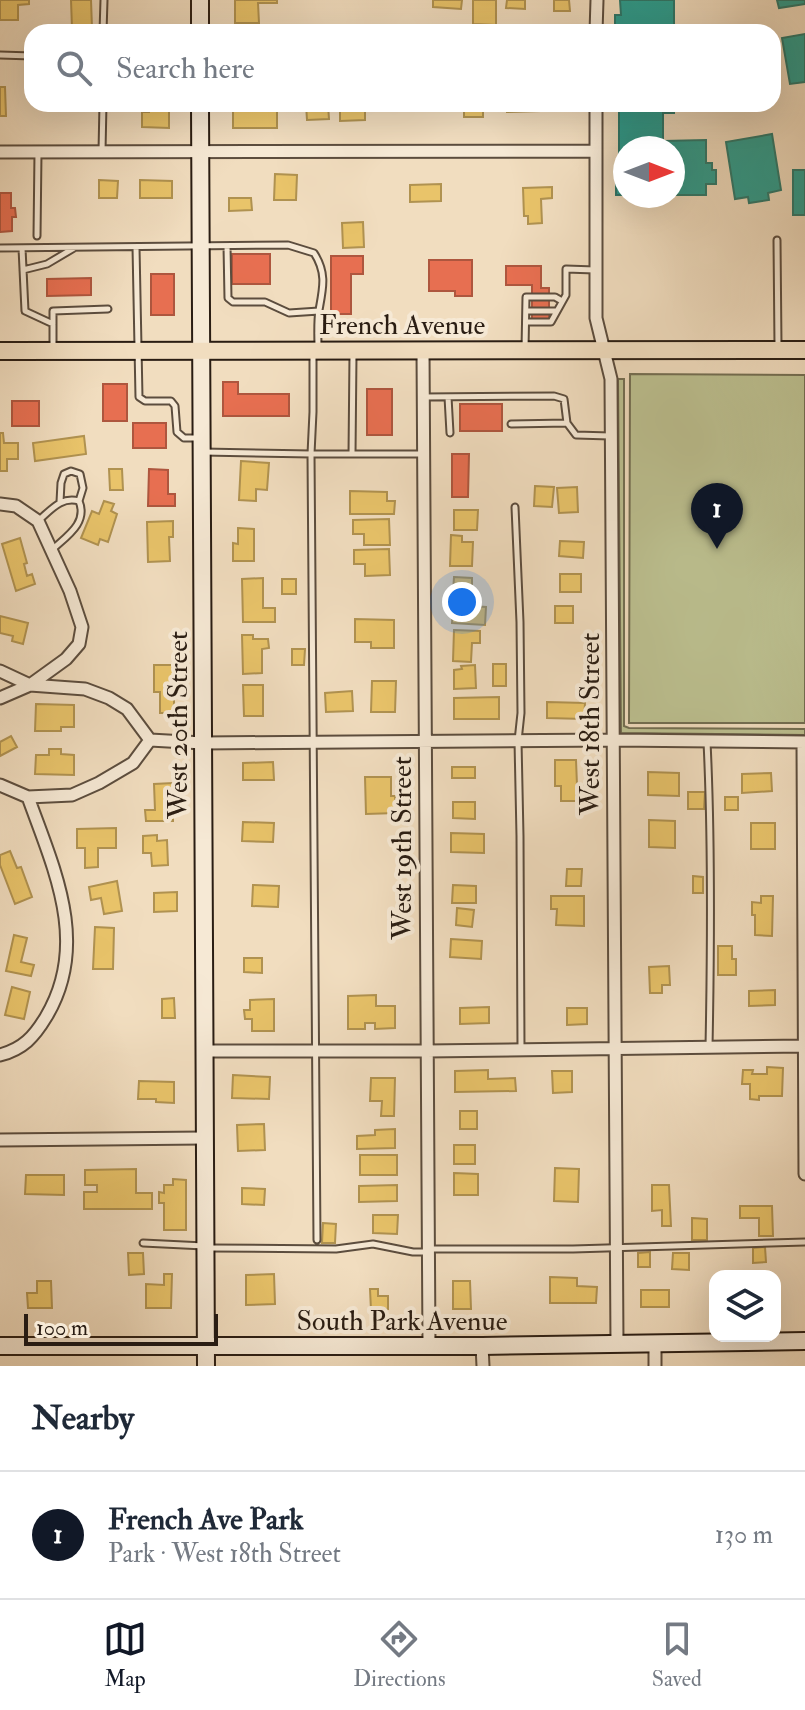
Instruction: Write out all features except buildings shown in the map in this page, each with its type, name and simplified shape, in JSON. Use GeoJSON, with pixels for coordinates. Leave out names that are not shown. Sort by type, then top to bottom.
{"type":"FeatureCollection","features":[{"type":"Feature","properties":{"kind":"main road","name":"French Avenue"},"geometry":{"type":"LineString","coordinates":[[0,351],[805,350]]}},
{"type":"Feature","properties":{"kind":"street"},"geometry":{"type":"LineString","coordinates":[[200,0],[200,24]]}},
{"type":"Feature","properties":{"kind":"street"},"geometry":{"type":"LineString","coordinates":[[596,24],[597,0]]}},
{"type":"Feature","properties":{"kind":"street","name":"West 20th Street"},"geometry":{"type":"LineString","coordinates":[[200,112],[206,1366]]}},
{"type":"Feature","properties":{"kind":"street","name":"West 18th Street"},"geometry":{"type":"LineString","coordinates":[[596,112],[596,318],[611,379],[617,1344]]}},
{"type":"Feature","properties":{"kind":"street"},"geometry":{"type":"LineString","coordinates":[[0,152],[596,151]]}},
{"type":"Feature","properties":{"kind":"street","name":"West 19th Street"},"geometry":{"type":"LineString","coordinates":[[423,350],[429,1345]]}},
{"type":"Feature","properties":{"kind":"street"},"geometry":{"type":"LineString","coordinates":[[0,504],[16,506],[38,521],[70,591],[82,627],[79,644],[66,659],[30,685],[0,698]]}},
{"type":"Feature","properties":{"kind":"street"},"geometry":{"type":"LineString","coordinates":[[0,671],[30,685],[85,689],[109,698],[127,709],[150,740]]}},
{"type":"Feature","properties":{"kind":"street"},"geometry":{"type":"LineString","coordinates":[[150,740],[203,743],[804,742],[805,1174]]}},
{"type":"Feature","properties":{"kind":"street"},"geometry":{"type":"LineString","coordinates":[[0,785],[28,797],[72,795],[133,763],[150,740]]}},
{"type":"Feature","properties":{"kind":"street"},"geometry":{"type":"LineString","coordinates":[[0,1055],[26,1044],[39,1028],[60,988],[66,964],[58,880],[28,797]]}},
{"type":"Feature","properties":{"kind":"street"},"geometry":{"type":"LineString","coordinates":[[204,1051],[804,1046]]}},
{"type":"Feature","properties":{"kind":"street"},"geometry":{"type":"LineString","coordinates":[[0,1140],[204,1138]]}},
{"type":"Feature","properties":{"kind":"street","name":"South Park Avenue"},"geometry":{"type":"LineString","coordinates":[[0,1346],[482,1346],[805,1341]]}},
{"type":"Feature","properties":{"kind":"street"},"geometry":{"type":"LineString","coordinates":[[655,1344],[655,1366]]}},
{"type":"Feature","properties":{"kind":"street"},"geometry":{"type":"LineString","coordinates":[[482,1346],[483,1366]]}},
{"type":"Feature","properties":{"kind":"lane"},"geometry":{"type":"LineString","coordinates":[[103,24],[104,0]]}},
{"type":"Feature","properties":{"kind":"lane"},"geometry":{"type":"LineString","coordinates":[[0,55],[24,56]]}},
{"type":"Feature","properties":{"kind":"lane"},"geometry":{"type":"LineString","coordinates":[[102,151],[103,112]]}},
{"type":"Feature","properties":{"kind":"lane"},"geometry":{"type":"LineString","coordinates":[[37,236],[38,152]]}},
{"type":"Feature","properties":{"kind":"lane"},"geometry":{"type":"LineString","coordinates":[[777,240],[778,350]]}},
{"type":"Feature","properties":{"kind":"lane"},"geometry":{"type":"LineString","coordinates":[[0,248],[288,245],[314,253],[323,270],[311,454],[317,1240]]}},
{"type":"Feature","properties":{"kind":"lane"},"geometry":{"type":"LineString","coordinates":[[227,246],[228,298],[233,302],[265,302],[289,313],[319,311]]}},
{"type":"Feature","properties":{"kind":"lane"},"geometry":{"type":"LineString","coordinates":[[23,270],[47,264],[75,247]]}},
{"type":"Feature","properties":{"kind":"lane"},"geometry":{"type":"LineString","coordinates":[[136,247],[139,397],[145,401],[171,401],[175,406],[177,432],[184,438],[202,445],[311,454],[424,454]]}},
{"type":"Feature","properties":{"kind":"lane"},"geometry":{"type":"LineString","coordinates":[[22,248],[25,311],[53,324]]}},
{"type":"Feature","properties":{"kind":"lane"},"geometry":{"type":"LineString","coordinates":[[526,322],[551,322],[566,295],[566,269],[596,270]]}},
{"type":"Feature","properties":{"kind":"lane"},"geometry":{"type":"LineString","coordinates":[[525,350],[526,297],[555,297],[562,301]]}},
{"type":"Feature","properties":{"kind":"lane"},"geometry":{"type":"LineString","coordinates":[[53,351],[53,311],[108,309]]}},
{"type":"Feature","properties":{"kind":"lane"},"geometry":{"type":"LineString","coordinates":[[526,311],[557,311]]}},
{"type":"Feature","properties":{"kind":"lane"},"geometry":{"type":"LineString","coordinates":[[352,454],[353,350]]}},
{"type":"Feature","properties":{"kind":"lane"},"geometry":{"type":"LineString","coordinates":[[423,397],[554,396],[564,399],[567,423],[576,435],[611,436]]}},
{"type":"Feature","properties":{"kind":"lane"},"geometry":{"type":"LineString","coordinates":[[448,397],[450,433]]}},
{"type":"Feature","properties":{"kind":"lane"},"geometry":{"type":"LineString","coordinates":[[511,424],[567,423]]}},
{"type":"Feature","properties":{"kind":"lane"},"geometry":{"type":"LineString","coordinates":[[52,550],[75,528],[82,516],[79,501],[83,481],[80,474],[71,471],[64,474],[60,502]]}},
{"type":"Feature","properties":{"kind":"lane"},"geometry":{"type":"LineString","coordinates":[[38,521],[60,502],[79,501]]}},
{"type":"Feature","properties":{"kind":"lane"},"geometry":{"type":"LineString","coordinates":[[515,507],[520,622],[521,1050]]}},
{"type":"Feature","properties":{"kind":"lane"},"geometry":{"type":"LineString","coordinates":[[707,741],[711,862],[709,1047]]}},
{"type":"Feature","properties":{"kind":"lane"},"geometry":{"type":"LineString","coordinates":[[143,1243],[336,1249],[373,1244],[413,1252],[805,1242]]}},
{"type":"Feature","properties":{"kind":"green space"},"geometry":{"type":"Polygon","coordinates":[[[630,374],[805,375],[805,723],[629,723],[630,374]]]}},
{"type":"Feature","properties":{"kind":"green space"},"geometry":{"type":"Polygon","coordinates":[[[618,379],[624,379],[624,726],[805,729],[805,735],[621,733],[618,379]]]}},
{"type":"Feature","properties":{"kind":"place","name":"French Ave Park"},"geometry":{"type":"Point","coordinates":[717,549]}}]}
